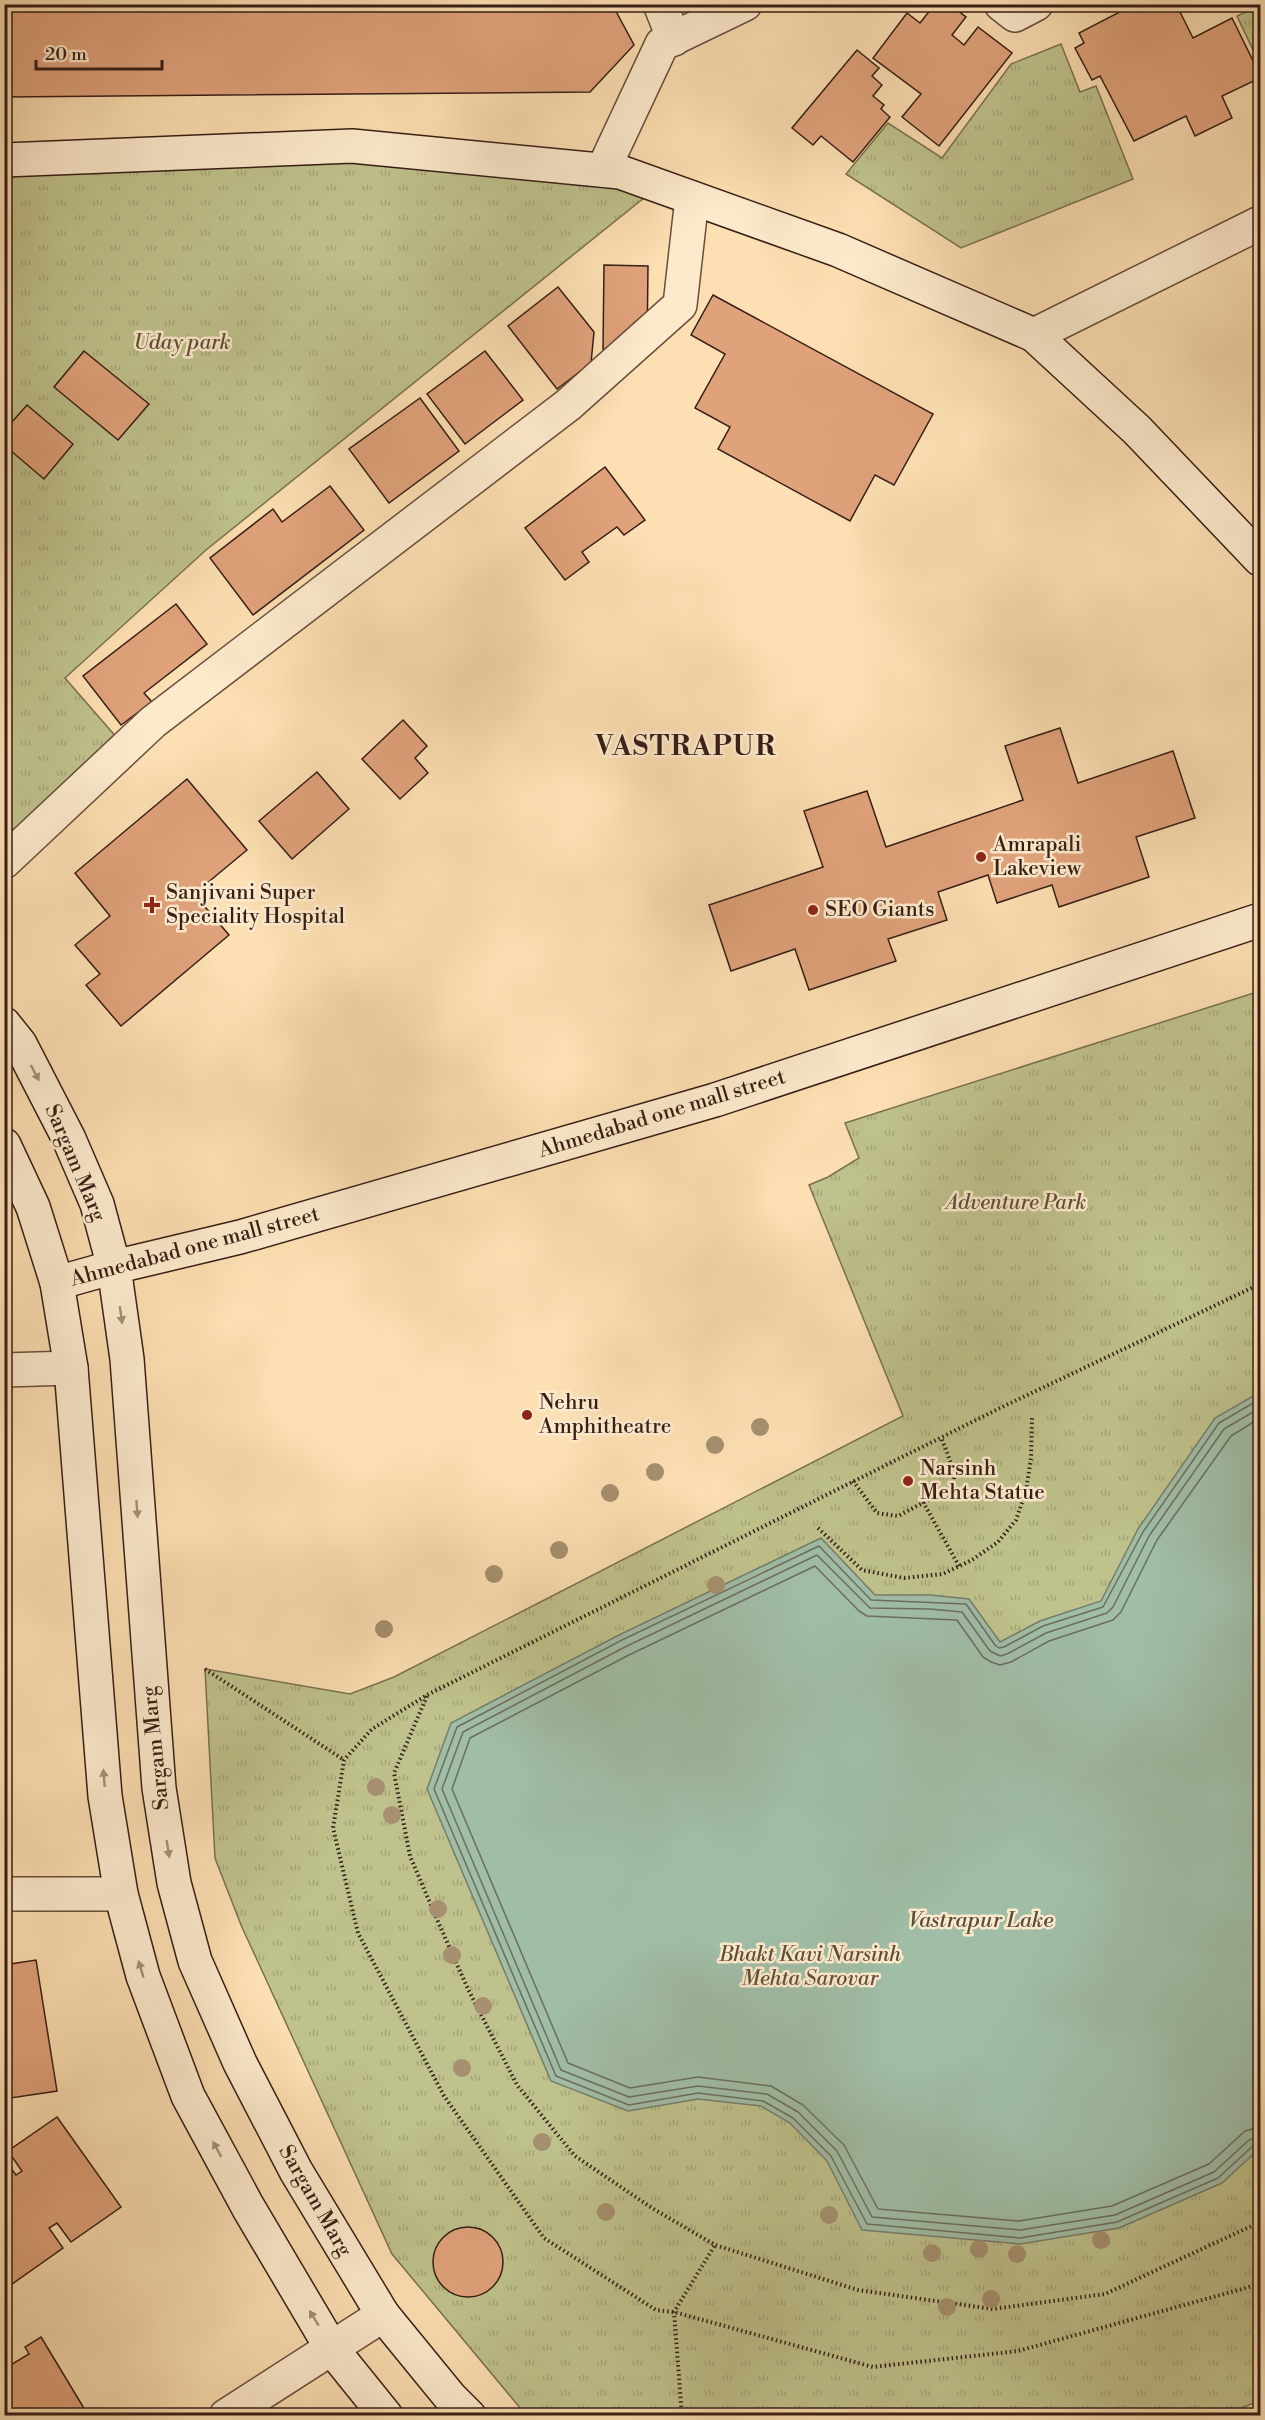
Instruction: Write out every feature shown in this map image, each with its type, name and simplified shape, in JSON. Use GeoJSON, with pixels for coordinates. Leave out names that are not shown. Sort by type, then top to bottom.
{"type":"FeatureCollection","features":[{"type":"Feature","properties":{"kind":"street"},"geometry":{"type":"LineString","coordinates":[[660,4],[674,39]]}},
{"type":"Feature","properties":{"kind":"street"},"geometry":{"type":"LineString","coordinates":[[603,170],[662,44],[745,4]]}},
{"type":"Feature","properties":{"kind":"street"},"geometry":{"type":"LineString","coordinates":[[1001,4],[1015,15],[1036,4]]}},
{"type":"Feature","properties":{"kind":"street"},"geometry":{"type":"LineString","coordinates":[[4,160],[352,146],[621,172],[838,250],[1034,335],[1137,429],[1260,559]]}},
{"type":"Feature","properties":{"kind":"street"},"geometry":{"type":"LineString","coordinates":[[4,862],[153,722],[568,405],[680,305],[692,198]]}},
{"type":"Feature","properties":{"kind":"street"},"geometry":{"type":"LineString","coordinates":[[1034,335],[1260,223]]}},
{"type":"Feature","properties":{"kind":"street","name":"Ahmedabad one mall street"},"geometry":{"type":"LineString","coordinates":[[57,1283],[240,1237],[715,1100],[1260,920]]}},
{"type":"Feature","properties":{"kind":"street","name":"Sargam Marg"},"geometry":{"type":"LineString","coordinates":[[4,1023],[20,1044],[69,1139],[97,1203],[114,1267],[127,1359],[159,1788],[174,1883],[195,1961],[240,2063],[296,2171],[383,2315],[450,2397],[469,2415]]}},
{"type":"Feature","properties":{"kind":"street"},"geometry":{"type":"LineString","coordinates":[[4,1145],[33,1207],[57,1283],[71,1368],[105,1796],[121,1894],[143,1976],[188,2096],[248,2207],[332,2349],[386,2415]]}},
{"type":"Feature","properties":{"kind":"street"},"geometry":{"type":"LineString","coordinates":[[4,1370],[71,1368]]}},
{"type":"Feature","properties":{"kind":"street"},"geometry":{"type":"LineString","coordinates":[[4,1894],[121,1894]]}},
{"type":"Feature","properties":{"kind":"street"},"geometry":{"type":"LineString","coordinates":[[226,2415],[383,2315]]}},
{"type":"Feature","properties":{"kind":"path"},"geometry":{"type":"LineString","coordinates":[[1260,1284],[941,1437],[427,1695],[372,1730],[344,1760],[333,1828],[358,1933],[444,2096],[544,2238],[656,2310],[674,2312],[873,2367],[1018,2351],[1260,2284]]}},
{"type":"Feature","properties":{"kind":"path"},"geometry":{"type":"LineString","coordinates":[[818,1528],[862,1570],[904,1578],[943,1574],[972,1560],[998,1542],[1016,1520],[1026,1491],[1031,1458],[1032,1418]]}},
{"type":"Feature","properties":{"kind":"path"},"geometry":{"type":"LineString","coordinates":[[853,1481],[877,1513],[898,1516],[951,1488],[955,1474],[941,1437]]}},
{"type":"Feature","properties":{"kind":"path"},"geometry":{"type":"LineString","coordinates":[[923,1502],[958,1566]]}},
{"type":"Feature","properties":{"kind":"path"},"geometry":{"type":"LineString","coordinates":[[206,1669],[344,1760]]}},
{"type":"Feature","properties":{"kind":"path"},"geometry":{"type":"LineString","coordinates":[[427,1695],[394,1773],[410,1856],[468,1989],[517,2085],[575,2156],[652,2208],[715,2245],[858,2290],[993,2309],[1105,2294],[1260,2222]]}},
{"type":"Feature","properties":{"kind":"path"},"geometry":{"type":"LineString","coordinates":[[682,2415],[674,2312],[715,2245]]}},
{"type":"Feature","properties":{"kind":"green space"},"geometry":{"type":"Polygon","coordinates":[[[1260,5],[1260,65],[1237,16],[1260,5]]]}},
{"type":"Feature","properties":{"kind":"green space"},"geometry":{"type":"Polygon","coordinates":[[[1061,44],[1080,92],[1096,86],[1133,179],[961,248],[846,174],[888,123],[942,158],[1011,64],[1061,44]]]}},
{"type":"Feature","properties":{"kind":"green space","name":"Uday park"},"geometry":{"type":"Polygon","coordinates":[[[347,158],[655,189],[206,550],[65,678],[124,746],[5,854],[5,172],[347,158]]]}},
{"type":"Feature","properties":{"kind":"green space","name":"Bhakt Kavi Narsinh Mehta Sarovar"},"geometry":{"type":"Polygon","coordinates":[[[1260,991],[1260,2401],[1219,2416],[526,2415],[392,2254],[241,1925],[215,1858],[205,1669],[350,1694],[394,1677],[903,1416],[809,1185],[828,1177],[859,1158],[845,1123],[1260,991]]]}},
{"type":"Feature","properties":{"kind":"water","name":"Vastrapur Lake"},"geometry":{"type":"Polygon","coordinates":[[[1260,1392],[1260,2148],[1222,2183],[1119,2228],[1020,2244],[862,2230],[827,2161],[790,2123],[761,2106],[698,2099],[628,2111],[551,2081],[427,1789],[451,1723],[619,1635],[821,1538],[875,1595],[930,1595],[969,1599],[1000,1642],[1040,1621],[1101,1601],[1138,1529],[1215,1418],[1260,1392]]]}},
{"type":"Feature","properties":{"kind":"building"},"geometry":{"type":"Polygon","coordinates":[[[4,4],[612,4],[634,45],[590,92],[4,97],[4,4]]]}},
{"type":"Feature","properties":{"kind":"building"},"geometry":{"type":"Polygon","coordinates":[[[935,4],[949,4],[966,17],[952,35],[964,45],[978,27],[1012,53],[939,146],[902,117],[921,94],[873,58],[907,13],[920,23],[935,4]]]}},
{"type":"Feature","properties":{"kind":"building"},"geometry":{"type":"Polygon","coordinates":[[[1135,4],[1176,4],[1193,38],[1232,18],[1260,78],[1222,96],[1232,118],[1195,136],[1186,116],[1134,141],[1100,76],[1092,80],[1075,48],[1084,43],[1079,33],[1135,4]]]}},
{"type":"Feature","properties":{"kind":"building"},"geometry":{"type":"Polygon","coordinates":[[[857,50],[879,68],[872,76],[882,85],[873,96],[884,105],[881,109],[890,117],[853,162],[821,136],[813,145],[792,128],[857,50]]]}},
{"type":"Feature","properties":{"kind":"building"},"geometry":{"type":"Polygon","coordinates":[[[604,265],[648,266],[647,350],[603,349],[604,265]]]}},
{"type":"Feature","properties":{"kind":"building"},"geometry":{"type":"Polygon","coordinates":[[[558,287],[594,332],[591,363],[557,389],[508,326],[558,287]]]}},
{"type":"Feature","properties":{"kind":"building"},"geometry":{"type":"Polygon","coordinates":[[[713,295],[933,414],[894,485],[875,475],[850,521],[718,449],[730,427],[695,408],[725,354],[691,335],[713,295]]]}},
{"type":"Feature","properties":{"kind":"building"},"geometry":{"type":"Polygon","coordinates":[[[84,351],[149,404],[118,440],[54,387],[84,351]]]}},
{"type":"Feature","properties":{"kind":"building"},"geometry":{"type":"Polygon","coordinates":[[[485,351],[523,400],[465,444],[427,394],[485,351]]]}},
{"type":"Feature","properties":{"kind":"building"},"geometry":{"type":"Polygon","coordinates":[[[420,398],[459,451],[389,503],[349,449],[420,398]]]}},
{"type":"Feature","properties":{"kind":"building"},"geometry":{"type":"Polygon","coordinates":[[[27,405],[73,444],[44,479],[4,445],[4,431],[27,405]]]}},
{"type":"Feature","properties":{"kind":"building"},"geometry":{"type":"Polygon","coordinates":[[[605,467],[645,520],[624,535],[617,527],[582,552],[589,562],[565,580],[525,528],[605,467]]]}},
{"type":"Feature","properties":{"kind":"building"},"geometry":{"type":"Polygon","coordinates":[[[330,486],[364,530],[253,615],[210,558],[273,509],[282,522],[330,486]]]}},
{"type":"Feature","properties":{"kind":"building"},"geometry":{"type":"Polygon","coordinates":[[[176,604],[207,644],[144,693],[152,702],[121,725],[83,676],[176,604]]]}},
{"type":"Feature","properties":{"kind":"building"},"geometry":{"type":"Polygon","coordinates":[[[403,720],[427,746],[415,758],[428,773],[400,799],[362,759],[403,720]]]}},
{"type":"Feature","properties":{"kind":"building","name":"Amrapali Lakeview"},"geometry":{"type":"Polygon","coordinates":[[[1060,728],[1078,783],[1173,751],[1195,818],[1136,837],[1149,877],[1059,907],[1052,885],[997,903],[988,875],[938,892],[947,920],[888,939],[896,961],[809,990],[795,949],[731,971],[709,905],[823,867],[804,811],[867,791],[886,847],[1023,800],[1005,746],[1060,728]]]}},
{"type":"Feature","properties":{"kind":"building"},"geometry":{"type":"Polygon","coordinates":[[[317,772],[349,809],[292,859],[259,821],[317,772]]]}},
{"type":"Feature","properties":{"kind":"building","name":"Sanjivani Super Speciality Hospital"},"geometry":{"type":"Polygon","coordinates":[[[187,779],[247,850],[194,894],[229,935],[121,1026],[86,985],[100,974],[75,945],[110,916],[75,873],[187,779]]]}},
{"type":"Feature","properties":{"kind":"building"},"geometry":{"type":"Polygon","coordinates":[[[36,1960],[57,2091],[4,2099],[4,1965],[36,1960]]]}},
{"type":"Feature","properties":{"kind":"building"},"geometry":{"type":"Polygon","coordinates":[[[57,2117],[121,2207],[71,2242],[57,2223],[49,2228],[63,2248],[5,2289],[4,2159],[16,2175],[22,2171],[8,2151],[57,2117]]]}},
{"type":"Feature","properties":{"kind":"building"},"geometry":{"type":"Polygon","coordinates":[[[468,2227],[481,2230],[493,2237],[500,2249],[503,2262],[500,2275],[493,2287],[481,2294],[468,2297],[455,2294],[443,2287],[436,2275],[433,2262],[436,2249],[443,2237],[455,2230],[468,2227]]]}},
{"type":"Feature","properties":{"kind":"building"},"geometry":{"type":"Polygon","coordinates":[[[41,2337],[87,2416],[4,2416],[4,2369],[29,2354],[25,2347],[41,2337]]]}},
{"type":"Feature","properties":{"kind":"place","name":"Amrapali Lakeview"},"geometry":{"type":"Point","coordinates":[981,857]}},
{"type":"Feature","properties":{"kind":"place","name":"Sanjivani Super Speciality Hospital"},"geometry":{"type":"Point","coordinates":[152,905]}},
{"type":"Feature","properties":{"kind":"place","name":"SEO Giants"},"geometry":{"type":"Point","coordinates":[813,910]}},
{"type":"Feature","properties":{"kind":"place","name":"Nehru Amphitheatre"},"geometry":{"type":"Point","coordinates":[527,1415]}},
{"type":"Feature","properties":{"kind":"place","name":"Narsinh Mehta Statue"},"geometry":{"type":"Point","coordinates":[908,1481]}},
{"type":"Feature","properties":{"kind":"district","name":"VASTRAPUR"},"geometry":{"type":"Point","coordinates":[686,747]}},
{"type":"Feature","properties":{"kind":"park label","name":"Adventure Park"},"geometry":{"type":"Point","coordinates":[1016,1203]}}]}
